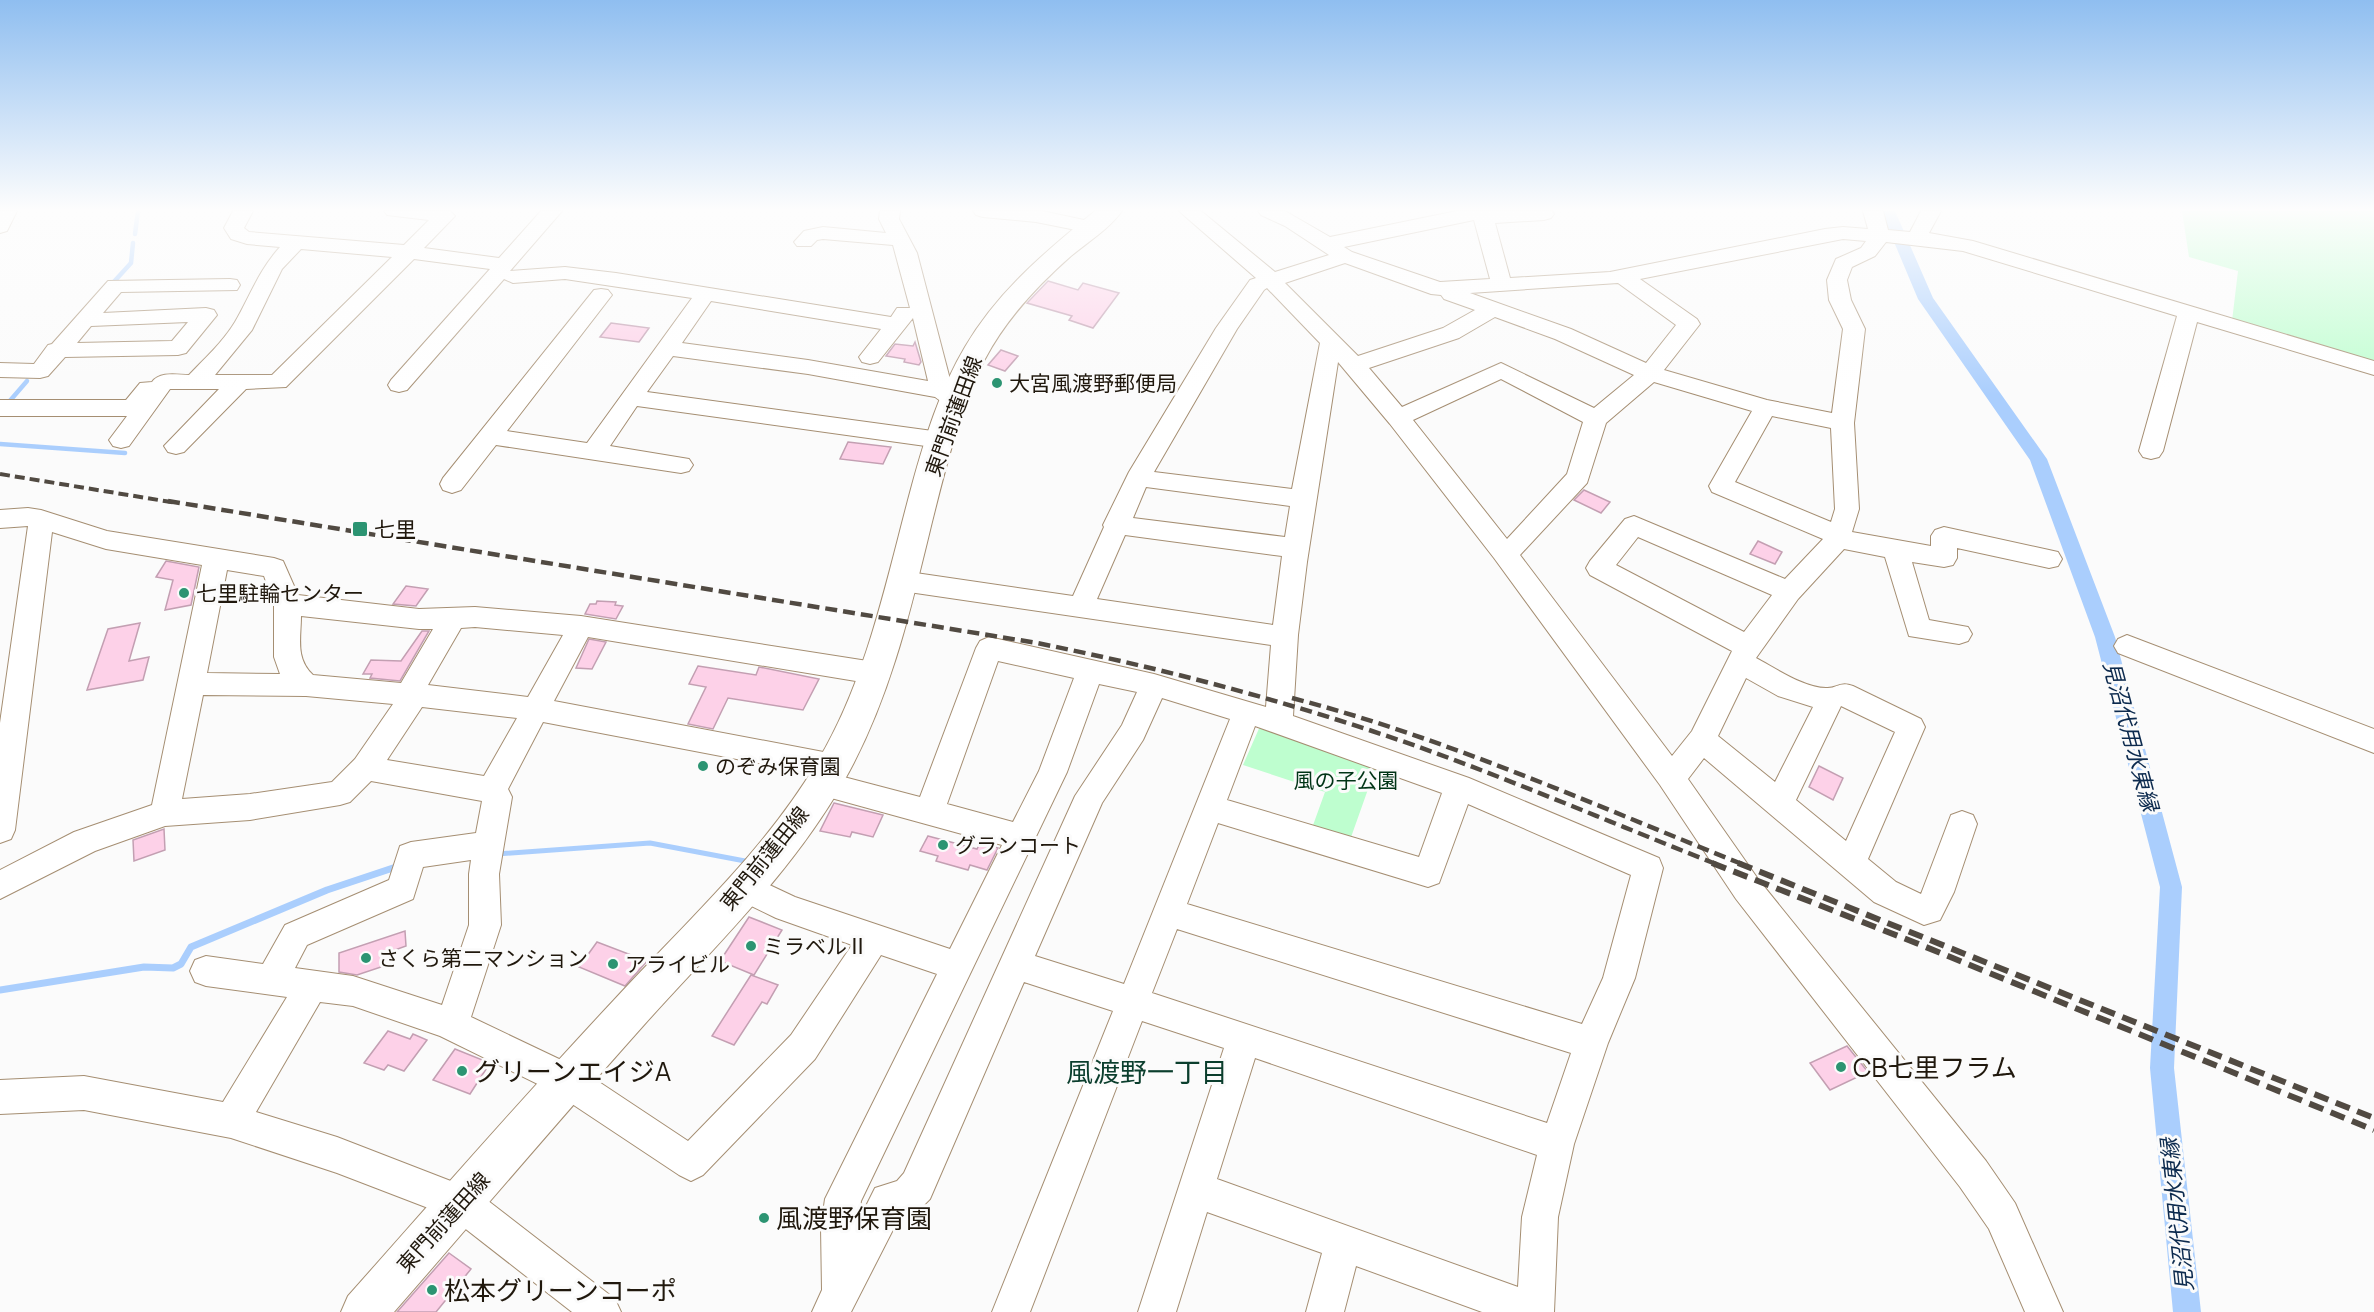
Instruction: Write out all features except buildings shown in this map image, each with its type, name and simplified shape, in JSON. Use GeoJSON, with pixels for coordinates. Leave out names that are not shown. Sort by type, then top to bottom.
{"type":"FeatureCollection","features":[{"type":"Feature","properties":{"kind":"main road","name":"東門前蓮田線"},"geometry":{"type":"LineString","coordinates":[[364,1312],[566,1080],[744,887],[828,775],[874,673],[902,581],[940,440],[948,395],[999,315],[1040,272]]}},
{"type":"Feature","properties":{"kind":"street"},"geometry":{"type":"LineString","coordinates":[[194,382],[226,349],[244,325],[270,272]]}},
{"type":"Feature","properties":{"kind":"street"},"geometry":{"type":"LineString","coordinates":[[121,440],[164,382],[278,382],[389,272]]}},
{"type":"Feature","properties":{"kind":"street"},"geometry":{"type":"LineString","coordinates":[[399,385],[508,272]]}},
{"type":"Feature","properties":{"kind":"street"},"geometry":{"type":"LineString","coordinates":[[543,272],[565,273],[707,292],[895,324]]}},
{"type":"Feature","properties":{"kind":"street"},"geometry":{"type":"LineString","coordinates":[[667,348],[808,367],[948,395],[912,272]]}},
{"type":"Feature","properties":{"kind":"street"},"geometry":{"type":"LineString","coordinates":[[1262,272],[1354,365],[1503,551],[1671,776],[1747,889],[1973,1174],[2002,1216],[2044,1312]]}},
{"type":"Feature","properties":{"kind":"street"},"geometry":{"type":"LineString","coordinates":[[1081,608],[1115,525],[1138,478],[1227,328],[1257,285],[1285,272]]}},
{"type":"Feature","properties":{"kind":"street"},"geometry":{"type":"LineString","coordinates":[[1394,272],[1563,334],[1650,373],[1766,406],[1842,423]]}},
{"type":"Feature","properties":{"kind":"street"},"geometry":{"type":"LineString","coordinates":[[1498,272],[1502,286]]}},
{"type":"Feature","properties":{"kind":"street"},"geometry":{"type":"LineString","coordinates":[[1438,289],[1502,286],[1622,276],[1641,272]]}},
{"type":"Feature","properties":{"kind":"street"},"geometry":{"type":"LineString","coordinates":[[1671,776],[1702,740],[1744,654],[1789,592],[1838,537],[1847,508],[1842,423],[1854,329],[1840,300],[1837,280],[1840,272]]}},
{"type":"Feature","properties":{"kind":"street"},"geometry":{"type":"LineString","coordinates":[[2058,272],[2374,368]]}},
{"type":"Feature","properties":{"kind":"street"},"geometry":{"type":"LineString","coordinates":[[1503,551],[1514,548],[1578,477],[1596,419],[1650,373],[1689,324],[1622,276]]}},
{"type":"Feature","properties":{"kind":"street"},"geometry":{"type":"LineString","coordinates":[[0,370],[40,371],[56,350],[116,286],[230,285],[132,408],[0,408]]}},
{"type":"Feature","properties":{"kind":"street"},"geometry":{"type":"LineString","coordinates":[[593,452],[707,292]]}},
{"type":"Feature","properties":{"kind":"street"},"geometry":{"type":"LineString","coordinates":[[453,484],[601,295]]}},
{"type":"Feature","properties":{"kind":"street"},"geometry":{"type":"LineString","coordinates":[[870,357],[918,297]]}},
{"type":"Feature","properties":{"kind":"street"},"geometry":{"type":"LineString","coordinates":[[1354,365],[1451,333],[1492,309]]}},
{"type":"Feature","properties":{"kind":"street"},"geometry":{"type":"LineString","coordinates":[[2151,451],[2189,311]]}},
{"type":"Feature","properties":{"kind":"street"},"geometry":{"type":"LineString","coordinates":[[85,320],[206,315]]}},
{"type":"Feature","properties":{"kind":"street"},"geometry":{"type":"LineString","coordinates":[[1278,722],[1296,548],[1318,407],[1331,342]]}},
{"type":"Feature","properties":{"kind":"street"},"geometry":{"type":"LineString","coordinates":[[56,350],[178,348]]}},
{"type":"Feature","properties":{"kind":"street"},"geometry":{"type":"LineString","coordinates":[[1398,418],[1501,370],[1596,419]]}},
{"type":"Feature","properties":{"kind":"street"},"geometry":{"type":"LineString","coordinates":[[177,446],[239,383]]}},
{"type":"Feature","properties":{"kind":"street"},"geometry":{"type":"LineString","coordinates":[[632,398],[940,440]]}},
{"type":"Feature","properties":{"kind":"street"},"geometry":{"type":"LineString","coordinates":[[1766,406],[1721,486],[1838,537],[1944,558],[1944,536],[2049,559]]}},
{"type":"Feature","properties":{"kind":"street"},"geometry":{"type":"LineString","coordinates":[[490,436],[681,465]]}},
{"type":"Feature","properties":{"kind":"street"},"geometry":{"type":"LineString","coordinates":[[1138,478],[1305,499]]}},
{"type":"Feature","properties":{"kind":"street"},"geometry":{"type":"LineString","coordinates":[[0,519],[28,517],[41,519],[106,540],[274,568],[287,604],[287,663],[295,676],[306,685]]}},
{"type":"Feature","properties":{"kind":"street"},"geometry":{"type":"LineString","coordinates":[[0,830],[41,519]]}},
{"type":"Feature","properties":{"kind":"street"},"geometry":{"type":"LineString","coordinates":[[1115,525],[1296,548]]}},
{"type":"Feature","properties":{"kind":"street"},"geometry":{"type":"LineString","coordinates":[[1789,592],[1634,525],[1599,568],[1744,654],[1788,688],[1827,700],[1843,694],[1911,727],[1851,864]]}},
{"type":"Feature","properties":{"kind":"street"},"geometry":{"type":"LineString","coordinates":[[1896,549],[1918,629],[1959,634]]}},
{"type":"Feature","properties":{"kind":"street"},"geometry":{"type":"LineString","coordinates":[[165,813],[216,560]]}},
{"type":"Feature","properties":{"kind":"street"},"geometry":{"type":"LineString","coordinates":[[902,581],[1285,637]]}},
{"type":"Feature","properties":{"kind":"street"},"geometry":{"type":"LineString","coordinates":[[287,604],[419,619],[476,616],[581,626],[874,673]]}},
{"type":"Feature","properties":{"kind":"street"},"geometry":{"type":"LineString","coordinates":[[0,885],[85,841],[165,813],[250,807],[340,793],[365,768],[412,695],[453,618]]}},
{"type":"Feature","properties":{"kind":"street"},"geometry":{"type":"LineString","coordinates":[[492,790],[581,626]]}},
{"type":"Feature","properties":{"kind":"street"},"geometry":{"type":"LineString","coordinates":[[2127,646],[2374,741]]}},
{"type":"Feature","properties":{"kind":"street"},"geometry":{"type":"LineString","coordinates":[[930,811],[989,648],[1154,685],[1278,722],[1459,787],[1648,868],[1619,978],[1591,1043],[1557,1144],[1540,1217],[1535,1312],[1197,1190]]}},
{"type":"Feature","properties":{"kind":"street"},"geometry":{"type":"LineString","coordinates":[[836,1303],[839,1227],[843,1199],[1053,772],[1091,670]]}},
{"type":"Feature","properties":{"kind":"street"},"geometry":{"type":"LineString","coordinates":[[190,684],[306,685],[535,709],[828,775],[930,811],[1021,837]]}},
{"type":"Feature","properties":{"kind":"street"},"geometry":{"type":"LineString","coordinates":[[855,1176],[862,1188],[871,1195],[888,1201],[907,1196],[917,1186],[1090,796],[1133,732],[1154,685]]}},
{"type":"Feature","properties":{"kind":"street"},"geometry":{"type":"LineString","coordinates":[[1779,804],[1828,704],[1827,700]]}},
{"type":"Feature","properties":{"kind":"street"},"geometry":{"type":"LineString","coordinates":[[1011,1312],[1246,713]]}},
{"type":"Feature","properties":{"kind":"street"},"geometry":{"type":"LineString","coordinates":[[1702,740],[1885,892],[1924,911],[1929,910],[1939,892],[1962,824]]}},
{"type":"Feature","properties":{"kind":"street"},"geometry":{"type":"LineString","coordinates":[[365,768],[492,790],[497,797],[484,874],[485,926],[452,1025]]}},
{"type":"Feature","properties":{"kind":"street"},"geometry":{"type":"LineString","coordinates":[[1208,807],[1428,873],[1459,787]]}},
{"type":"Feature","properties":{"kind":"street"},"geometry":{"type":"LineString","coordinates":[[272,978],[296,935],[402,889],[411,855],[489,844]]}},
{"type":"Feature","properties":{"kind":"street"},"geometry":{"type":"LineString","coordinates":[[744,887],[787,908],[957,966]]}},
{"type":"Feature","properties":{"kind":"street"},"geometry":{"type":"LineString","coordinates":[[1168,912],[1591,1043]]}},
{"type":"Feature","properties":{"kind":"street"},"geometry":{"type":"LineString","coordinates":[[206,970],[354,991],[417,1011],[452,1025],[566,1080],[691,1163],[802,1047],[874,938]]}},
{"type":"Feature","properties":{"kind":"street"},"geometry":{"type":"LineString","coordinates":[[1016,965],[1244,1038],[1557,1144]]}},
{"type":"Feature","properties":{"kind":"street"},"geometry":{"type":"LineString","coordinates":[[231,1121],[312,985]]}},
{"type":"Feature","properties":{"kind":"street"},"geometry":{"type":"LineString","coordinates":[[1157,1312],[1244,1038]]}},
{"type":"Feature","properties":{"kind":"street"},"geometry":{"type":"LineString","coordinates":[[0,1097],[84,1093],[231,1121],[337,1155],[461,1203],[603,1312]]}},
{"type":"Feature","properties":{"kind":"street"},"geometry":{"type":"LineString","coordinates":[[836,1303],[888,1201]]}},
{"type":"Feature","properties":{"kind":"street"},"geometry":{"type":"LineString","coordinates":[[1325,1312],[1343,1244]]}},
{"type":"Feature","properties":{"kind":"green space"},"geometry":{"type":"Polygon","coordinates":[[[2238,272],[2374,272],[2374,365],[2232,321],[2238,272]]]}},
{"type":"Feature","properties":{"kind":"green space","name":"風の子公園"},"geometry":{"type":"Polygon","coordinates":[[[1261,724],[1377,764],[1350,840],[1312,828],[1325,792],[1243,765],[1261,724]]]}},
{"type":"Feature","properties":{"kind":"waterway"},"geometry":{"type":"LineString","coordinates":[[111,285],[123,272]]}},
{"type":"Feature","properties":{"kind":"waterway","name":"見沼代用水東縁"},"geometry":{"type":"LineString","coordinates":[[1914,272],[1926,299],[2038,459],[2105,637],[2171,887],[2162,1068],[2187,1312]]}},
{"type":"Feature","properties":{"kind":"waterway"},"geometry":{"type":"LineString","coordinates":[[8,403],[27,381]]}},
{"type":"Feature","properties":{"kind":"waterway"},"geometry":{"type":"LineString","coordinates":[[0,444],[125,453]]}},
{"type":"Feature","properties":{"kind":"waterway"},"geometry":{"type":"LineString","coordinates":[[497,854],[650,843],[745,861]]}},
{"type":"Feature","properties":{"kind":"waterway"},"geometry":{"type":"LineString","coordinates":[[0,990],[144,967],[173,968],[181,964],[191,947],[327,890],[399,866]]}},
{"type":"Feature","properties":{"kind":"railway"},"geometry":{"type":"LineString","coordinates":[[0,474],[177,503]]}},
{"type":"Feature","properties":{"kind":"railway"},"geometry":{"type":"LineString","coordinates":[[168,501],[1037,643],[1134,664],[1230,688],[1419,747],[1716,864]]}},
{"type":"Feature","properties":{"kind":"railway"},"geometry":{"type":"LineString","coordinates":[[1292,698],[1349,714],[1463,753],[1742,864]]}},
{"type":"Feature","properties":{"kind":"railway"},"geometry":{"type":"LineString","coordinates":[[1712,863],[1916,943],[2374,1130]]}},
{"type":"Feature","properties":{"kind":"railway"},"geometry":{"type":"LineString","coordinates":[[1738,863],[2374,1118]]}},
{"type":"Feature","properties":{"kind":"place","name":"大宮風渡野郵便局"},"geometry":{"type":"Point","coordinates":[997,383]}},
{"type":"Feature","properties":{"kind":"place","name":"七里"},"geometry":{"type":"Point","coordinates":[360,529]}},
{"type":"Feature","properties":{"kind":"place","name":"七里駐輪センター"},"geometry":{"type":"Point","coordinates":[184,593]}},
{"type":"Feature","properties":{"kind":"place","name":"のぞみ保育園"},"geometry":{"type":"Point","coordinates":[703,766]}},
{"type":"Feature","properties":{"kind":"place","name":"グランコート"},"geometry":{"type":"Point","coordinates":[943,845]}},
{"type":"Feature","properties":{"kind":"place","name":"ミラベルⅡ"},"geometry":{"type":"Point","coordinates":[751,946]}},
{"type":"Feature","properties":{"kind":"place","name":"さくら第二マンション"},"geometry":{"type":"Point","coordinates":[366,958]}},
{"type":"Feature","properties":{"kind":"place","name":"アライビル"},"geometry":{"type":"Point","coordinates":[613,964]}},
{"type":"Feature","properties":{"kind":"place","name":"CB七里フラム"},"geometry":{"type":"Point","coordinates":[1841,1067]}},
{"type":"Feature","properties":{"kind":"place","name":"グリーンエイジA"},"geometry":{"type":"Point","coordinates":[462,1071]}},
{"type":"Feature","properties":{"kind":"place","name":"風渡野保育園"},"geometry":{"type":"Point","coordinates":[764,1218]}},
{"type":"Feature","properties":{"kind":"place","name":"松本グリーンコーポ"},"geometry":{"type":"Point","coordinates":[432,1290]}},
{"type":"Feature","properties":{"kind":"district","name":"風渡野一丁目"},"geometry":{"type":"Point","coordinates":[1147,1071]}}]}
